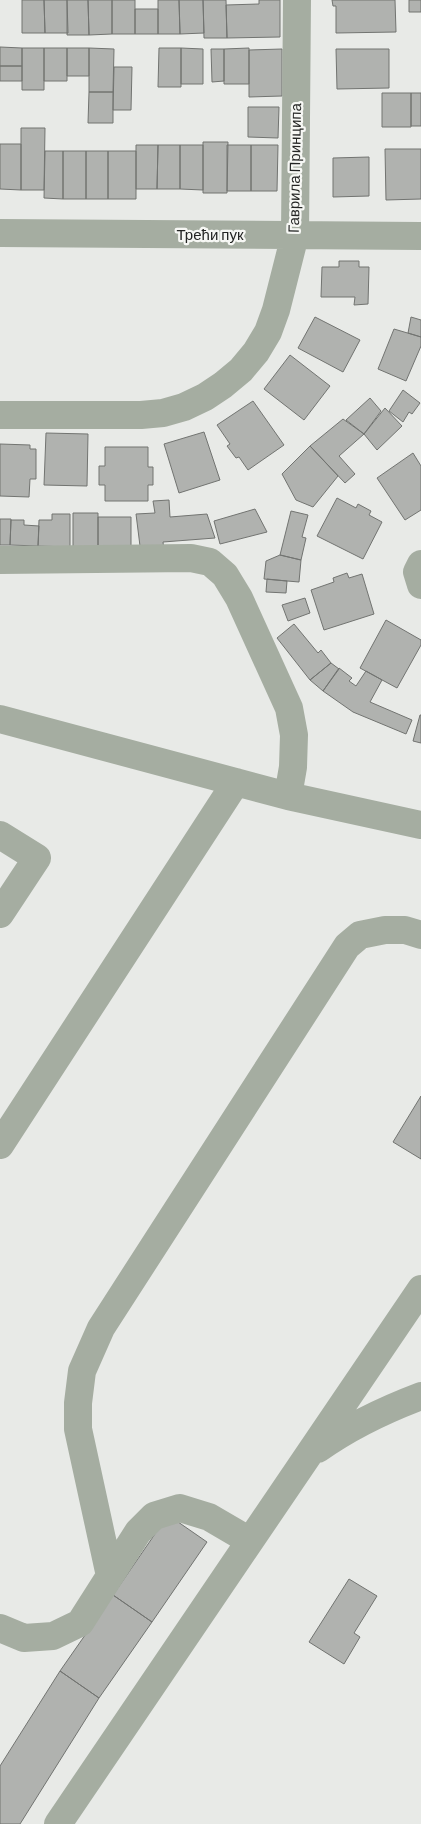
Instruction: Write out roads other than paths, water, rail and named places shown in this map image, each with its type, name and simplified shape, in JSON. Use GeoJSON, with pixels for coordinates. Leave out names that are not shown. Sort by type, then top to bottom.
{"type":"FeatureCollection","features":[{"type":"Feature","properties":{"kind":"street","name":"Гаврила Принципа"},"geometry":{"type":"LineString","coordinates":[[0,414],[141,415],[184,407],[223,386],[241,370],[256,352],[268,332],[276,310],[295,235],[297,0]]}},
{"type":"Feature","properties":{"kind":"street","name":"Трећи пук"},"geometry":{"type":"LineString","coordinates":[[0,233],[421,236]]}},
{"type":"Feature","properties":{"kind":"street"},"geometry":{"type":"LineString","coordinates":[[0,560],[191,558],[210,562],[226,575],[239,598],[289,708],[294,735],[293,767],[288,796]]}},
{"type":"Feature","properties":{"kind":"street"},"geometry":{"type":"LineString","coordinates":[[421,564],[417,572],[421,585]]}},
{"type":"Feature","properties":{"kind":"street"},"geometry":{"type":"LineString","coordinates":[[0,719],[288,796],[421,826]]}},
{"type":"Feature","properties":{"kind":"street"},"geometry":{"type":"LineString","coordinates":[[0,1145],[236,782]]}},
{"type":"Feature","properties":{"kind":"street"},"geometry":{"type":"LineString","coordinates":[[0,834],[37,858],[0,914]]}},
{"type":"Feature","properties":{"kind":"street"},"geometry":{"type":"LineString","coordinates":[[110,1576],[78,1429],[78,1403],[82,1370],[101,1328],[346,946],[360,935],[385,930],[405,930],[421,935]]}},
{"type":"Feature","properties":{"kind":"street"},"geometry":{"type":"LineString","coordinates":[[58,1824],[421,1289]]}},
{"type":"Feature","properties":{"kind":"street"},"geometry":{"type":"LineString","coordinates":[[307,1458],[342,1432],[386,1410],[421,1396]]}},
{"type":"Feature","properties":{"kind":"street"},"geometry":{"type":"LineString","coordinates":[[0,1628],[24,1638],[54,1636],[80,1623],[138,1532],[154,1516],[180,1508],[208,1517],[250,1541]]}}]}
